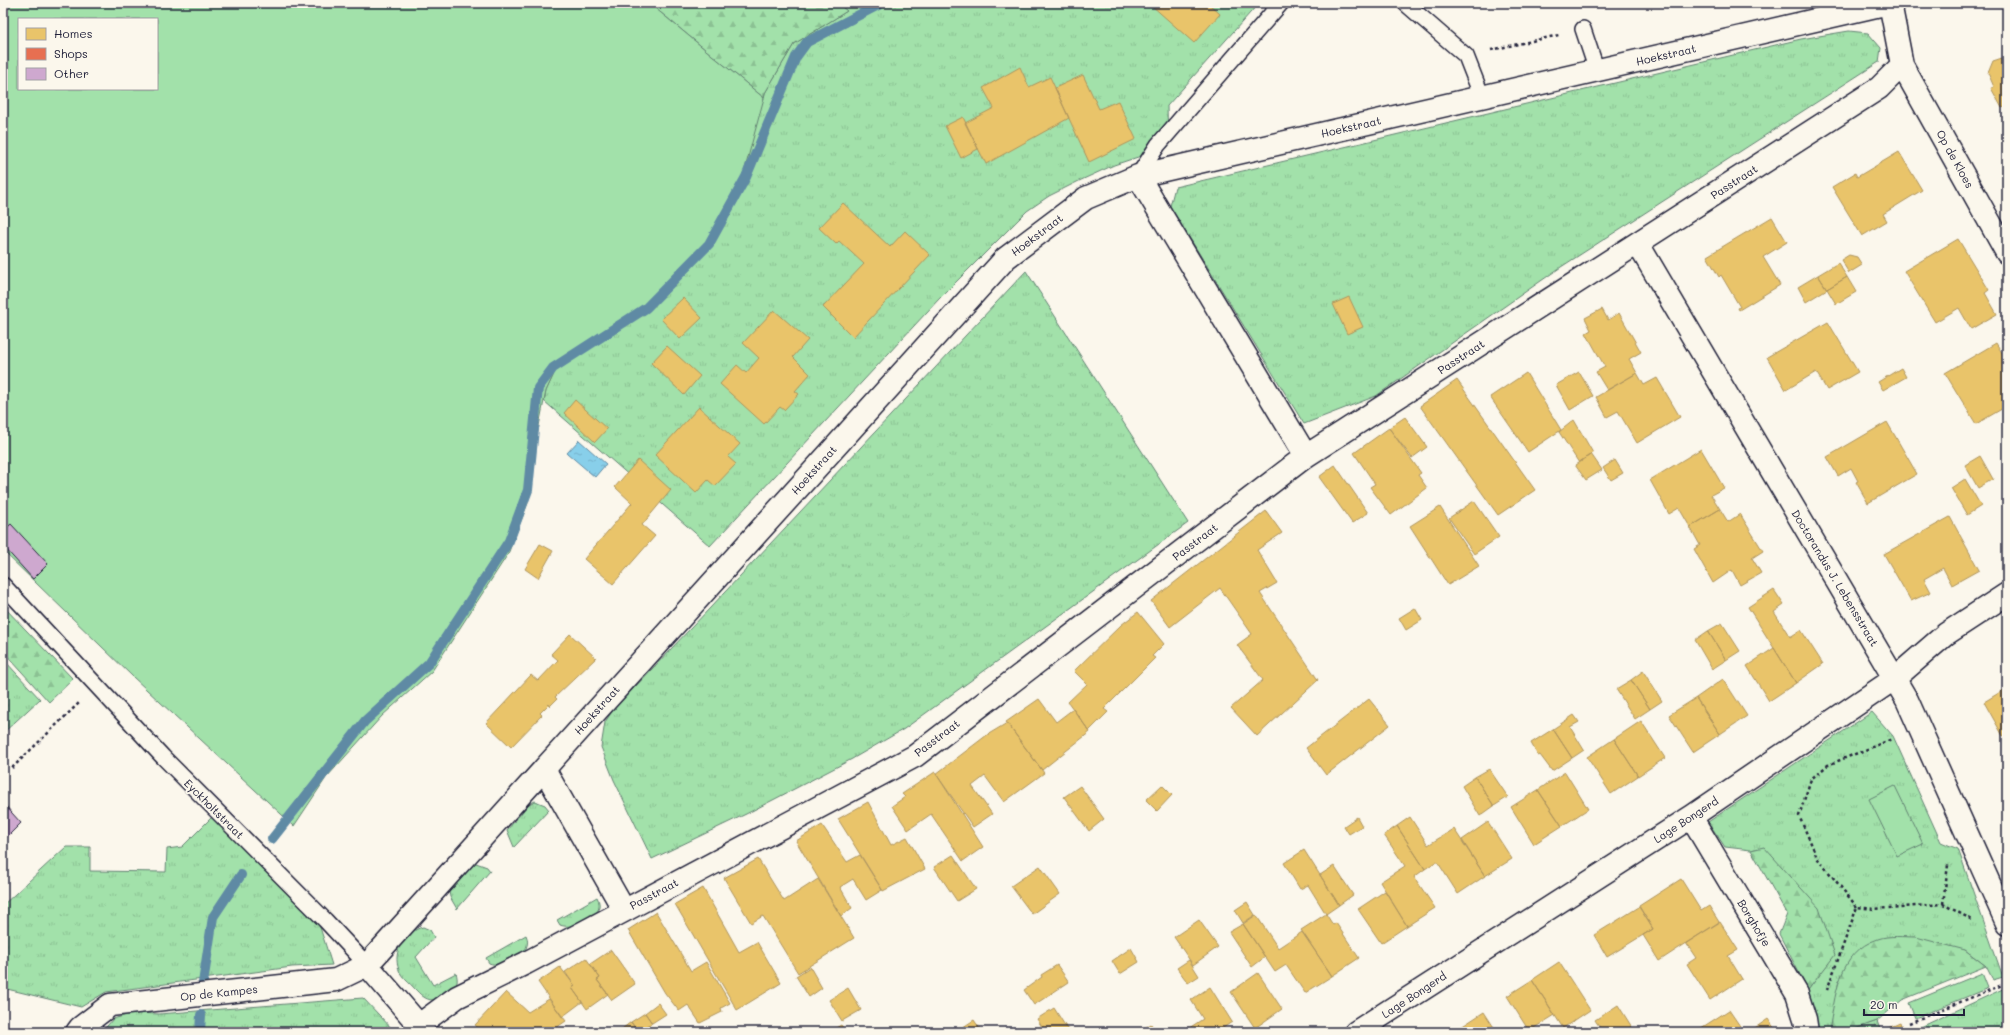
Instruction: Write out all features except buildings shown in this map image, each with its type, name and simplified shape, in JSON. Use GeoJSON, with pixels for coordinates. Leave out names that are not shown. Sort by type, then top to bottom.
{"type":"FeatureCollection","features":[{"type":"Feature","properties":{"kind":"street","name":"Hoekstraat"},"geometry":{"type":"LineString","coordinates":[[367,965],[1006,258],[1086,198],[1138,176],[1890,3]]}},
{"type":"Feature","properties":{"kind":"street"},"geometry":{"type":"LineString","coordinates":[[1890,3],[1902,65]]}},
{"type":"Feature","properties":{"kind":"street","name":"Passtraat"},"geometry":{"type":"LineString","coordinates":[[422,1029],[457,997],[915,756],[1306,456],[1879,88],[1902,65]]}},
{"type":"Feature","properties":{"kind":"street","name":"Op de Kloes"},"geometry":{"type":"LineString","coordinates":[[1902,65],[2007,253]]}},
{"type":"Feature","properties":{"kind":"street"},"geometry":{"type":"LineString","coordinates":[[1138,176],[1306,456]]}},
{"type":"Feature","properties":{"kind":"street","name":"Doctorandus J. Lebensstraat"},"geometry":{"type":"LineString","coordinates":[[1638,244],[1907,700],[2007,923]]}},
{"type":"Feature","properties":{"kind":"street","name":"Lage Bongerd"},"geometry":{"type":"LineString","coordinates":[[1356,1032],[1691,817],[1894,679],[1946,634],[2007,594]]}},
{"type":"Feature","properties":{"kind":"street"},"geometry":{"type":"LineString","coordinates":[[544,769],[624,910]]}},
{"type":"Feature","properties":{"kind":"street","name":"Borghofje"},"geometry":{"type":"LineString","coordinates":[[1691,817],[1797,994],[1806,1026]]}},
{"type":"Feature","properties":{"kind":"street","name":"Eyckholtstraat"},"geometry":{"type":"LineString","coordinates":[[367,965],[422,1029]]}},
{"type":"Feature","properties":{"kind":"street","name":"Op de Kampes"},"geometry":{"type":"LineString","coordinates":[[77,1032],[110,1005],[336,980],[367,965]]}},
{"type":"Feature","properties":{"kind":"lane"},"geometry":{"type":"LineString","coordinates":[[1138,176],[1158,145],[1281,3]]}},
{"type":"Feature","properties":{"kind":"lane"},"geometry":{"type":"LineString","coordinates":[[1405,3],[1466,56],[1482,97]]}},
{"type":"Feature","properties":{"kind":"lane"},"geometry":{"type":"LineString","coordinates":[[1583,30],[1597,71]]}},
{"type":"Feature","properties":{"kind":"lane","name":"Eyckholtstraat"},"geometry":{"type":"LineString","coordinates":[[3,585],[163,758],[325,920],[367,965]]}},
{"type":"Feature","properties":{"kind":"path"},"geometry":{"type":"LineString","coordinates":[[1466,56],[1583,30]]}},
{"type":"Feature","properties":{"kind":"path"},"geometry":{"type":"LineString","coordinates":[[12,768],[97,686]]}},
{"type":"Feature","properties":{"kind":"path"},"geometry":{"type":"LineString","coordinates":[[1920,728],[1828,765],[1811,779],[1798,816],[1818,858],[1857,907],[1874,909],[1943,904],[1977,922]]}},
{"type":"Feature","properties":{"kind":"path"},"geometry":{"type":"LineString","coordinates":[[1806,1026],[1828,989],[1857,907]]}},
{"type":"Feature","properties":{"kind":"path"},"geometry":{"type":"LineString","coordinates":[[1909,1024],[2007,983]]}},
{"type":"Feature","properties":{"kind":"green space"},"geometry":{"type":"Polygon","coordinates":[[[3,3],[649,3],[764,98],[743,176],[721,226],[643,315],[584,346],[558,365],[546,391],[534,451],[528,503],[508,554],[432,671],[382,716],[326,778],[294,826],[133,677],[3,551],[3,3]]]}},
{"type":"Feature","properties":{"kind":"green space"},"geometry":{"type":"Polygon","coordinates":[[[649,3],[837,3],[847,11],[794,44],[765,93],[764,98],[649,3]]]}},
{"type":"Feature","properties":{"kind":"green space"},"geometry":{"type":"Polygon","coordinates":[[[837,3],[1259,3],[1167,106],[1168,147],[1114,165],[1049,196],[1027,211],[939,299],[710,546],[544,401],[546,391],[558,365],[584,346],[764,98],[765,93],[794,44],[847,11],[837,3]]]}},
{"type":"Feature","properties":{"kind":"green space"},"geometry":{"type":"Polygon","coordinates":[[[1849,31],[1868,33],[1881,48],[1879,62],[1561,267],[1376,396],[1304,424],[1170,206],[1175,187],[1801,39],[1849,31]]]}},
{"type":"Feature","properties":{"kind":"green space"},"geometry":{"type":"Polygon","coordinates":[[[1026,271],[1188,523],[904,729],[852,759],[746,814],[652,859],[614,780],[601,747],[605,722],[613,710],[1026,271]]]}},
{"type":"Feature","properties":{"kind":"green space"},"geometry":{"type":"Polygon","coordinates":[[[3,606],[73,679],[49,702],[3,651],[3,606]]]}},
{"type":"Feature","properties":{"kind":"green space"},"geometry":{"type":"Polygon","coordinates":[[[5,661],[40,699],[3,733],[3,663],[5,661]]]}},
{"type":"Feature","properties":{"kind":"green space"},"geometry":{"type":"Polygon","coordinates":[[[1872,712],[1893,736],[1941,842],[1958,849],[2003,977],[1993,980],[1986,966],[1965,950],[1839,980],[1829,1032],[1813,1032],[1815,1017],[1808,990],[1834,955],[1759,848],[1751,850],[1725,847],[1708,822],[1872,712]]]}},
{"type":"Feature","properties":{"kind":"green space"},"geometry":{"type":"Polygon","coordinates":[[[1895,786],[1923,844],[1897,856],[1869,799],[1895,786]]]}},
{"type":"Feature","properties":{"kind":"green space"},"geometry":{"type":"Polygon","coordinates":[[[535,801],[545,805],[549,810],[514,847],[507,830],[529,804],[535,801]]]}},
{"type":"Feature","properties":{"kind":"green space"},"geometry":{"type":"Polygon","coordinates":[[[212,817],[232,834],[318,921],[332,965],[292,967],[106,992],[81,1007],[3,988],[3,905],[66,847],[90,847],[90,871],[166,872],[167,849],[182,847],[212,817]]]}},
{"type":"Feature","properties":{"kind":"green space"},"geometry":{"type":"Polygon","coordinates":[[[1764,847],[1819,908],[1835,955],[1808,990],[1779,934],[1787,914],[1751,850],[1764,847]]]}},
{"type":"Feature","properties":{"kind":"green space"},"geometry":{"type":"Polygon","coordinates":[[[476,863],[487,867],[490,871],[457,909],[450,897],[449,892],[471,866],[476,863]]]}},
{"type":"Feature","properties":{"kind":"green space"},"geometry":{"type":"Polygon","coordinates":[[[597,897],[599,904],[598,910],[594,916],[581,924],[574,926],[560,925],[557,920],[597,897]]]}},
{"type":"Feature","properties":{"kind":"green space"},"geometry":{"type":"Polygon","coordinates":[[[423,927],[430,930],[434,937],[416,957],[433,985],[456,973],[457,978],[457,982],[451,992],[433,1000],[423,996],[406,980],[400,973],[397,963],[397,956],[401,943],[410,933],[423,927]]]}},
{"type":"Feature","properties":{"kind":"green space"},"geometry":{"type":"Polygon","coordinates":[[[526,935],[528,942],[522,954],[509,962],[502,964],[489,963],[486,958],[526,935]]]}},
{"type":"Feature","properties":{"kind":"green space"},"geometry":{"type":"Polygon","coordinates":[[[1892,937],[1916,937],[1965,950],[1986,966],[1902,1000],[1877,1021],[1846,1032],[1829,1032],[1841,977],[1846,965],[1854,954],[1865,945],[1878,939],[1892,937]]]}},
{"type":"Feature","properties":{"kind":"green space"},"geometry":{"type":"Polygon","coordinates":[[[1982,973],[1988,988],[1915,1018],[1909,1003],[1982,973]]]}},
{"type":"Feature","properties":{"kind":"green space"},"geometry":{"type":"Polygon","coordinates":[[[2007,987],[2007,1032],[1910,1032],[2007,987]]]}},
{"type":"Feature","properties":{"kind":"green space"},"geometry":{"type":"Polygon","coordinates":[[[363,998],[395,1032],[102,1032],[113,1019],[134,1013],[159,1014],[363,998]]]}},
{"type":"Feature","properties":{"kind":"green space"},"geometry":{"type":"Polygon","coordinates":[[[1877,1021],[1881,1032],[1846,1032],[1877,1021]]]}},
{"type":"Feature","properties":{"kind":"water"},"geometry":{"type":"Polygon","coordinates":[[[579,440],[606,464],[595,477],[567,453],[579,440]]]}},
{"type":"Feature","properties":{"kind":"waterway"},"geometry":{"type":"LineString","coordinates":[[272,839],[365,721],[429,663],[509,541],[528,490],[538,388],[553,368],[646,308],[709,244],[746,177],[796,57],[807,42],[882,3]]}},
{"type":"Feature","properties":{"kind":"waterway"},"geometry":{"type":"LineString","coordinates":[[203,983],[213,917],[241,875]]}},
{"type":"Feature","properties":{"kind":"waterway"},"geometry":{"type":"LineString","coordinates":[[200,1032],[201,1015]]}}]}
